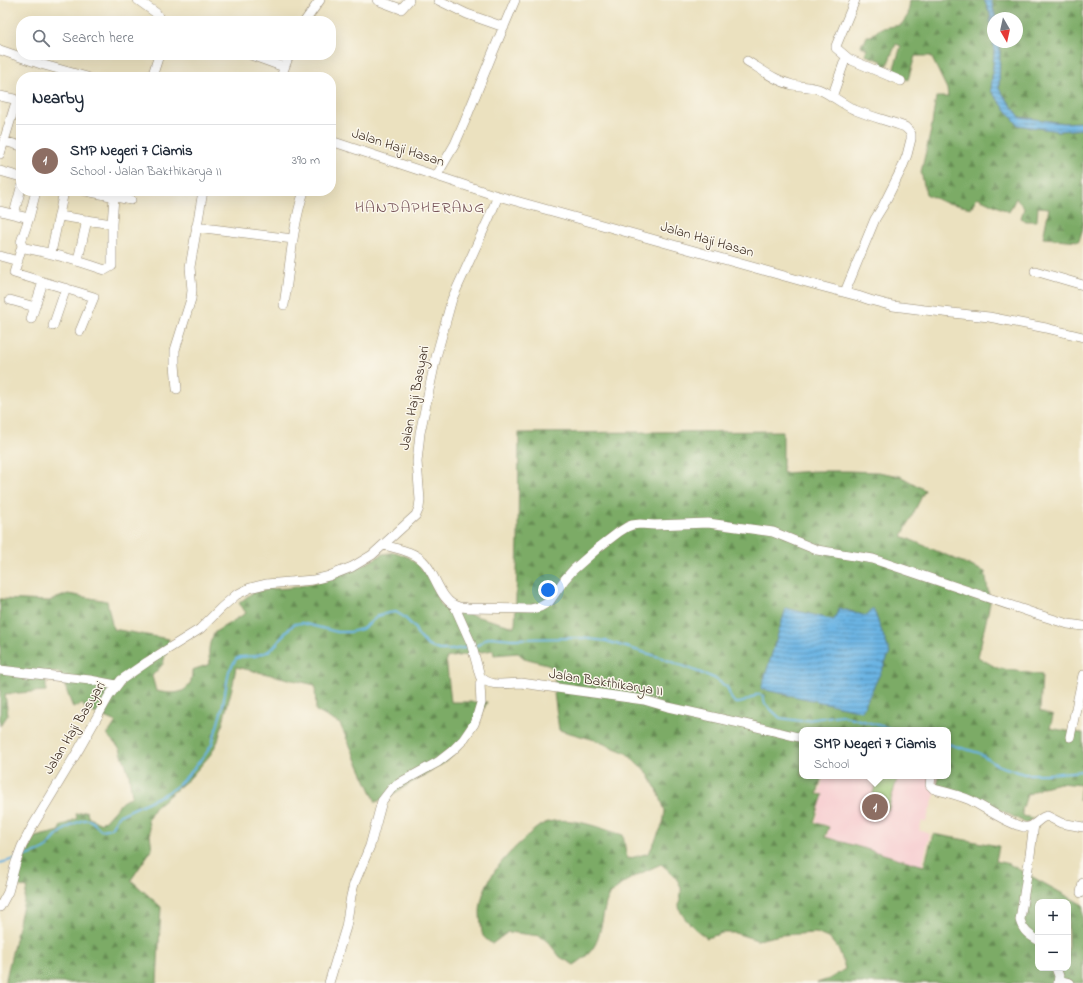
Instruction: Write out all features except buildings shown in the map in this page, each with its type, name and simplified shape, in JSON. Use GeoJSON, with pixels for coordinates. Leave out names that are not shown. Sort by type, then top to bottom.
{"type":"FeatureCollection","features":[{"type":"Feature","properties":{"kind":"street"},"geometry":{"type":"LineString","coordinates":[[138,0],[158,16]]}},
{"type":"Feature","properties":{"kind":"street"},"geometry":{"type":"LineString","coordinates":[[309,16],[320,0]]}},
{"type":"Feature","properties":{"kind":"street"},"geometry":{"type":"LineString","coordinates":[[377,0],[401,9],[409,0]]}},
{"type":"Feature","properties":{"kind":"street"},"geometry":{"type":"LineString","coordinates":[[438,0],[466,14],[504,28]]}},
{"type":"Feature","properties":{"kind":"street"},"geometry":{"type":"LineString","coordinates":[[437,176],[463,127],[515,0]]}},
{"type":"Feature","properties":{"kind":"street"},"geometry":{"type":"LineString","coordinates":[[855,0],[836,46],[837,50],[849,59],[901,81]]}},
{"type":"Feature","properties":{"kind":"street"},"geometry":{"type":"LineString","coordinates":[[0,50],[16,55]]}},
{"type":"Feature","properties":{"kind":"street"},"geometry":{"type":"LineString","coordinates":[[832,97],[846,57]]}},
{"type":"Feature","properties":{"kind":"street"},"geometry":{"type":"LineString","coordinates":[[29,60],[69,72]]}},
{"type":"Feature","properties":{"kind":"street"},"geometry":{"type":"LineString","coordinates":[[154,72],[157,60]]}},
{"type":"Feature","properties":{"kind":"street"},"geometry":{"type":"LineString","coordinates":[[265,60],[284,67]]}},
{"type":"Feature","properties":{"kind":"street"},"geometry":{"type":"LineString","coordinates":[[282,72],[287,60]]}},
{"type":"Feature","properties":{"kind":"street"},"geometry":{"type":"LineString","coordinates":[[747,61],[783,82],[795,86],[808,86],[816,88],[855,110],[905,127],[911,134],[911,140],[902,168],[875,219],[845,292]]}},
{"type":"Feature","properties":{"kind":"street"},"geometry":{"type":"LineString","coordinates":[[0,96],[14,99],[16,102],[0,154]]}},
{"type":"Feature","properties":{"kind":"street"},"geometry":{"type":"LineString","coordinates":[[4,141],[16,145]]}},
{"type":"Feature","properties":{"kind":"street","name":"Jalan Haji Hasan"},"geometry":{"type":"LineString","coordinates":[[336,142],[498,196],[870,300],[893,306],[989,317],[1083,337]]}},
{"type":"Feature","properties":{"kind":"street"},"geometry":{"type":"LineString","coordinates":[[0,171],[16,176]]}},
{"type":"Feature","properties":{"kind":"street"},"geometry":{"type":"LineString","coordinates":[[14,214],[19,196]]}},
{"type":"Feature","properties":{"kind":"street"},"geometry":{"type":"LineString","coordinates":[[35,196],[21,242],[22,246],[14,273],[94,297],[80,331]]}},
{"type":"Feature","properties":{"kind":"street"},"geometry":{"type":"LineString","coordinates":[[51,253],[63,196]]}},
{"type":"Feature","properties":{"kind":"street"},"geometry":{"type":"LineString","coordinates":[[109,196],[131,200]]}},
{"type":"Feature","properties":{"kind":"street"},"geometry":{"type":"LineString","coordinates":[[177,389],[175,350],[191,299],[192,290],[190,267],[202,196]]}},
{"type":"Feature","properties":{"kind":"street"},"geometry":{"type":"LineString","coordinates":[[284,305],[293,239],[302,196]]}},
{"type":"Feature","properties":{"kind":"street","name":"Jalan Haji Basyari"},"geometry":{"type":"LineString","coordinates":[[0,907],[8,892],[17,859],[32,827],[116,685],[126,676],[147,662],[200,629],[225,604],[242,592],[257,586],[312,580],[329,576],[352,567],[372,555],[416,515],[420,500],[417,462],[420,433],[436,357],[452,299],[498,196]]}},
{"type":"Feature","properties":{"kind":"street"},"geometry":{"type":"LineString","coordinates":[[22,246],[25,248],[78,260],[105,270],[112,266],[112,224],[114,197]]}},
{"type":"Feature","properties":{"kind":"street"},"geometry":{"type":"LineString","coordinates":[[0,211],[29,218]]}},
{"type":"Feature","properties":{"kind":"street"},"geometry":{"type":"LineString","coordinates":[[59,216],[112,224]]}},
{"type":"Feature","properties":{"kind":"street"},"geometry":{"type":"LineString","coordinates":[[78,260],[87,220]]}},
{"type":"Feature","properties":{"kind":"street"},"geometry":{"type":"LineString","coordinates":[[196,227],[293,239]]}},
{"type":"Feature","properties":{"kind":"street"},"geometry":{"type":"LineString","coordinates":[[0,256],[18,261]]}},
{"type":"Feature","properties":{"kind":"street"},"geometry":{"type":"LineString","coordinates":[[1035,271],[1083,285]]}},
{"type":"Feature","properties":{"kind":"street"},"geometry":{"type":"LineString","coordinates":[[31,319],[43,282]]}},
{"type":"Feature","properties":{"kind":"street"},"geometry":{"type":"LineString","coordinates":[[53,326],[66,288]]}},
{"type":"Feature","properties":{"kind":"street"},"geometry":{"type":"LineString","coordinates":[[10,300],[34,307]]}},
{"type":"Feature","properties":{"kind":"street"},"geometry":{"type":"LineString","coordinates":[[384,545],[413,554],[424,562],[441,591],[454,605],[468,608],[535,608],[549,602],[573,570],[598,548],[627,527],[640,524],[654,525],[708,523],[773,532],[816,550],[873,559],[1042,616],[1068,624],[1083,626]]}},
{"type":"Feature","properties":{"kind":"street"},"geometry":{"type":"LineString","coordinates":[[329,983],[346,927],[354,884],[370,846],[382,801],[392,788],[438,762],[452,751],[463,740],[474,724],[478,713],[480,703],[480,684],[482,679],[472,646],[454,605]]}},
{"type":"Feature","properties":{"kind":"street"},"geometry":{"type":"LineString","coordinates":[[0,670],[90,680],[116,685]]}},
{"type":"Feature","properties":{"kind":"street"},"geometry":{"type":"LineString","coordinates":[[1070,737],[1079,716],[1083,675]]}},
{"type":"Feature","properties":{"kind":"street","name":"Jalan Bakthikarya II"},"geometry":{"type":"LineString","coordinates":[[482,679],[495,683],[521,683],[644,700],[799,737]]}},
{"type":"Feature","properties":{"kind":"street"},"geometry":{"type":"LineString","coordinates":[[931,779],[930,785],[934,789],[970,800],[1020,826],[1028,827],[1046,816],[1061,823],[1083,827]]}},
{"type":"Feature","properties":{"kind":"street"},"geometry":{"type":"LineString","coordinates":[[1034,824],[1020,920],[1023,929],[1035,938]]}},
{"type":"Feature","properties":{"kind":"street"},"geometry":{"type":"LineString","coordinates":[[1081,893],[1083,883]]}},
{"type":"Feature","properties":{"kind":"street"},"geometry":{"type":"LineString","coordinates":[[1056,971],[1058,982],[1070,983]]}},
{"type":"Feature","properties":{"kind":"shaded area"},"geometry":{"type":"Polygon","coordinates":[[[823,779],[938,779],[935,794],[926,822],[922,821],[919,830],[930,834],[922,865],[827,837],[829,826],[816,822],[823,794],[819,793],[823,779]]]}},
{"type":"Feature","properties":{"kind":"green space"},"geometry":{"type":"Polygon","coordinates":[[[910,0],[984,0],[989,12],[987,12],[987,48],[994,48],[994,52],[991,91],[1018,125],[1058,131],[1083,129],[1083,228],[1079,241],[1043,238],[1049,208],[1038,207],[1037,221],[1026,221],[1021,218],[1024,208],[1016,198],[1009,212],[977,197],[971,208],[943,202],[926,194],[921,172],[931,130],[936,97],[948,97],[947,89],[931,56],[915,56],[908,80],[892,74],[901,46],[896,44],[885,70],[879,68],[882,61],[865,55],[867,49],[861,46],[862,42],[864,43],[867,36],[871,36],[881,28],[901,25],[908,15],[910,0]]]}},
{"type":"Feature","properties":{"kind":"green space"},"geometry":{"type":"Polygon","coordinates":[[[991,0],[1083,0],[1083,122],[1064,123],[1020,117],[999,89],[1000,48],[1023,48],[1023,12],[994,12],[991,0]]]}},
{"type":"Feature","properties":{"kind":"green space"},"geometry":{"type":"Polygon","coordinates":[[[783,431],[783,473],[815,471],[878,472],[900,476],[925,490],[902,536],[985,572],[990,603],[978,657],[997,668],[1042,675],[1040,711],[1053,716],[1050,728],[1083,733],[1083,801],[1079,800],[1081,785],[1060,783],[1043,787],[1027,795],[1022,810],[1023,816],[1034,818],[1026,823],[978,799],[937,787],[938,779],[951,779],[951,727],[799,727],[799,779],[821,779],[817,794],[823,795],[814,822],[829,827],[825,837],[924,866],[933,834],[999,846],[996,861],[1009,864],[1083,905],[1083,983],[817,983],[829,979],[845,969],[838,949],[830,939],[816,933],[781,935],[757,940],[735,933],[722,933],[707,938],[694,928],[683,915],[679,906],[681,887],[674,876],[661,864],[628,880],[611,894],[606,902],[595,945],[587,955],[574,965],[560,957],[548,942],[540,936],[508,932],[492,944],[483,936],[481,929],[481,900],[490,878],[497,868],[512,850],[533,830],[544,823],[557,821],[576,822],[595,826],[623,835],[627,859],[649,853],[663,824],[665,811],[659,794],[647,772],[626,753],[595,740],[559,730],[554,693],[555,671],[547,664],[524,658],[518,653],[494,655],[493,650],[446,658],[451,702],[487,702],[466,741],[447,761],[388,797],[376,802],[340,724],[316,711],[315,685],[236,667],[218,741],[211,754],[190,778],[154,808],[148,819],[152,849],[131,880],[161,907],[157,983],[5,983],[27,888],[13,884],[35,837],[60,831],[60,827],[77,818],[76,814],[86,811],[89,818],[99,823],[105,821],[122,802],[132,796],[129,774],[120,749],[107,735],[116,722],[85,709],[83,704],[73,708],[60,673],[46,672],[46,691],[5,694],[8,715],[0,726],[0,599],[49,601],[68,594],[107,601],[113,629],[169,639],[163,664],[152,676],[156,691],[169,693],[182,691],[191,682],[192,670],[210,664],[209,648],[215,632],[246,613],[239,603],[252,593],[268,589],[290,588],[323,581],[360,567],[383,554],[395,552],[410,558],[429,576],[442,607],[515,627],[518,540],[519,433],[783,431]],[[840,608],[862,711],[873,609],[866,616],[840,608]]]}},
{"type":"Feature","properties":{"kind":"green space"},"geometry":{"type":"Polygon","coordinates":[[[877,779],[897,779],[888,810],[870,804],[877,779]]]}},
{"type":"Feature","properties":{"kind":"water"},"geometry":{"type":"Polygon","coordinates":[[[984,0],[991,0],[994,12],[989,12],[984,0]]]}},
{"type":"Feature","properties":{"kind":"water"},"geometry":{"type":"Polygon","coordinates":[[[994,48],[1000,48],[999,89],[1020,117],[1064,123],[1083,122],[1083,129],[1058,131],[1018,125],[991,91],[994,48]]]}},
{"type":"Feature","properties":{"kind":"water"},"geometry":{"type":"Polygon","coordinates":[[[786,608],[834,620],[839,608],[866,616],[873,608],[890,653],[862,711],[761,689],[786,608]]]}},
{"type":"Feature","properties":{"kind":"waterway"},"geometry":{"type":"LineString","coordinates":[[21,857],[45,849],[60,833],[81,821],[89,820],[101,830],[111,828],[118,816],[167,793],[178,785],[205,755],[212,744],[222,709],[229,671],[236,659],[240,657],[255,656],[267,652],[274,647],[294,624],[302,623],[337,632],[350,632],[362,629],[378,616],[396,612],[404,617],[414,627],[418,635],[428,646],[439,650],[470,647]]}},
{"type":"Feature","properties":{"kind":"waterway"},"geometry":{"type":"LineString","coordinates":[[474,646],[491,637],[512,639],[581,638],[606,641],[659,657],[714,678],[727,687],[731,698],[735,703],[744,702],[758,694],[763,696],[765,704],[780,718],[801,721],[841,715],[885,727]]}},
{"type":"Feature","properties":{"kind":"waterway"},"geometry":{"type":"LineString","coordinates":[[951,745],[979,753],[997,765],[1024,774],[1048,774],[1083,771]]}},
{"type":"Feature","properties":{"kind":"waterway"},"geometry":{"type":"LineString","coordinates":[[0,863],[15,859]]}},
{"type":"Feature","properties":{"kind":"place","name":"SMP Negeri 7 Ciamis"},"geometry":{"type":"Point","coordinates":[875,807]}},
{"type":"Feature","properties":{"kind":"district","name":"HANDAPHERANG"},"geometry":{"type":"Point","coordinates":[420,208]}}]}
